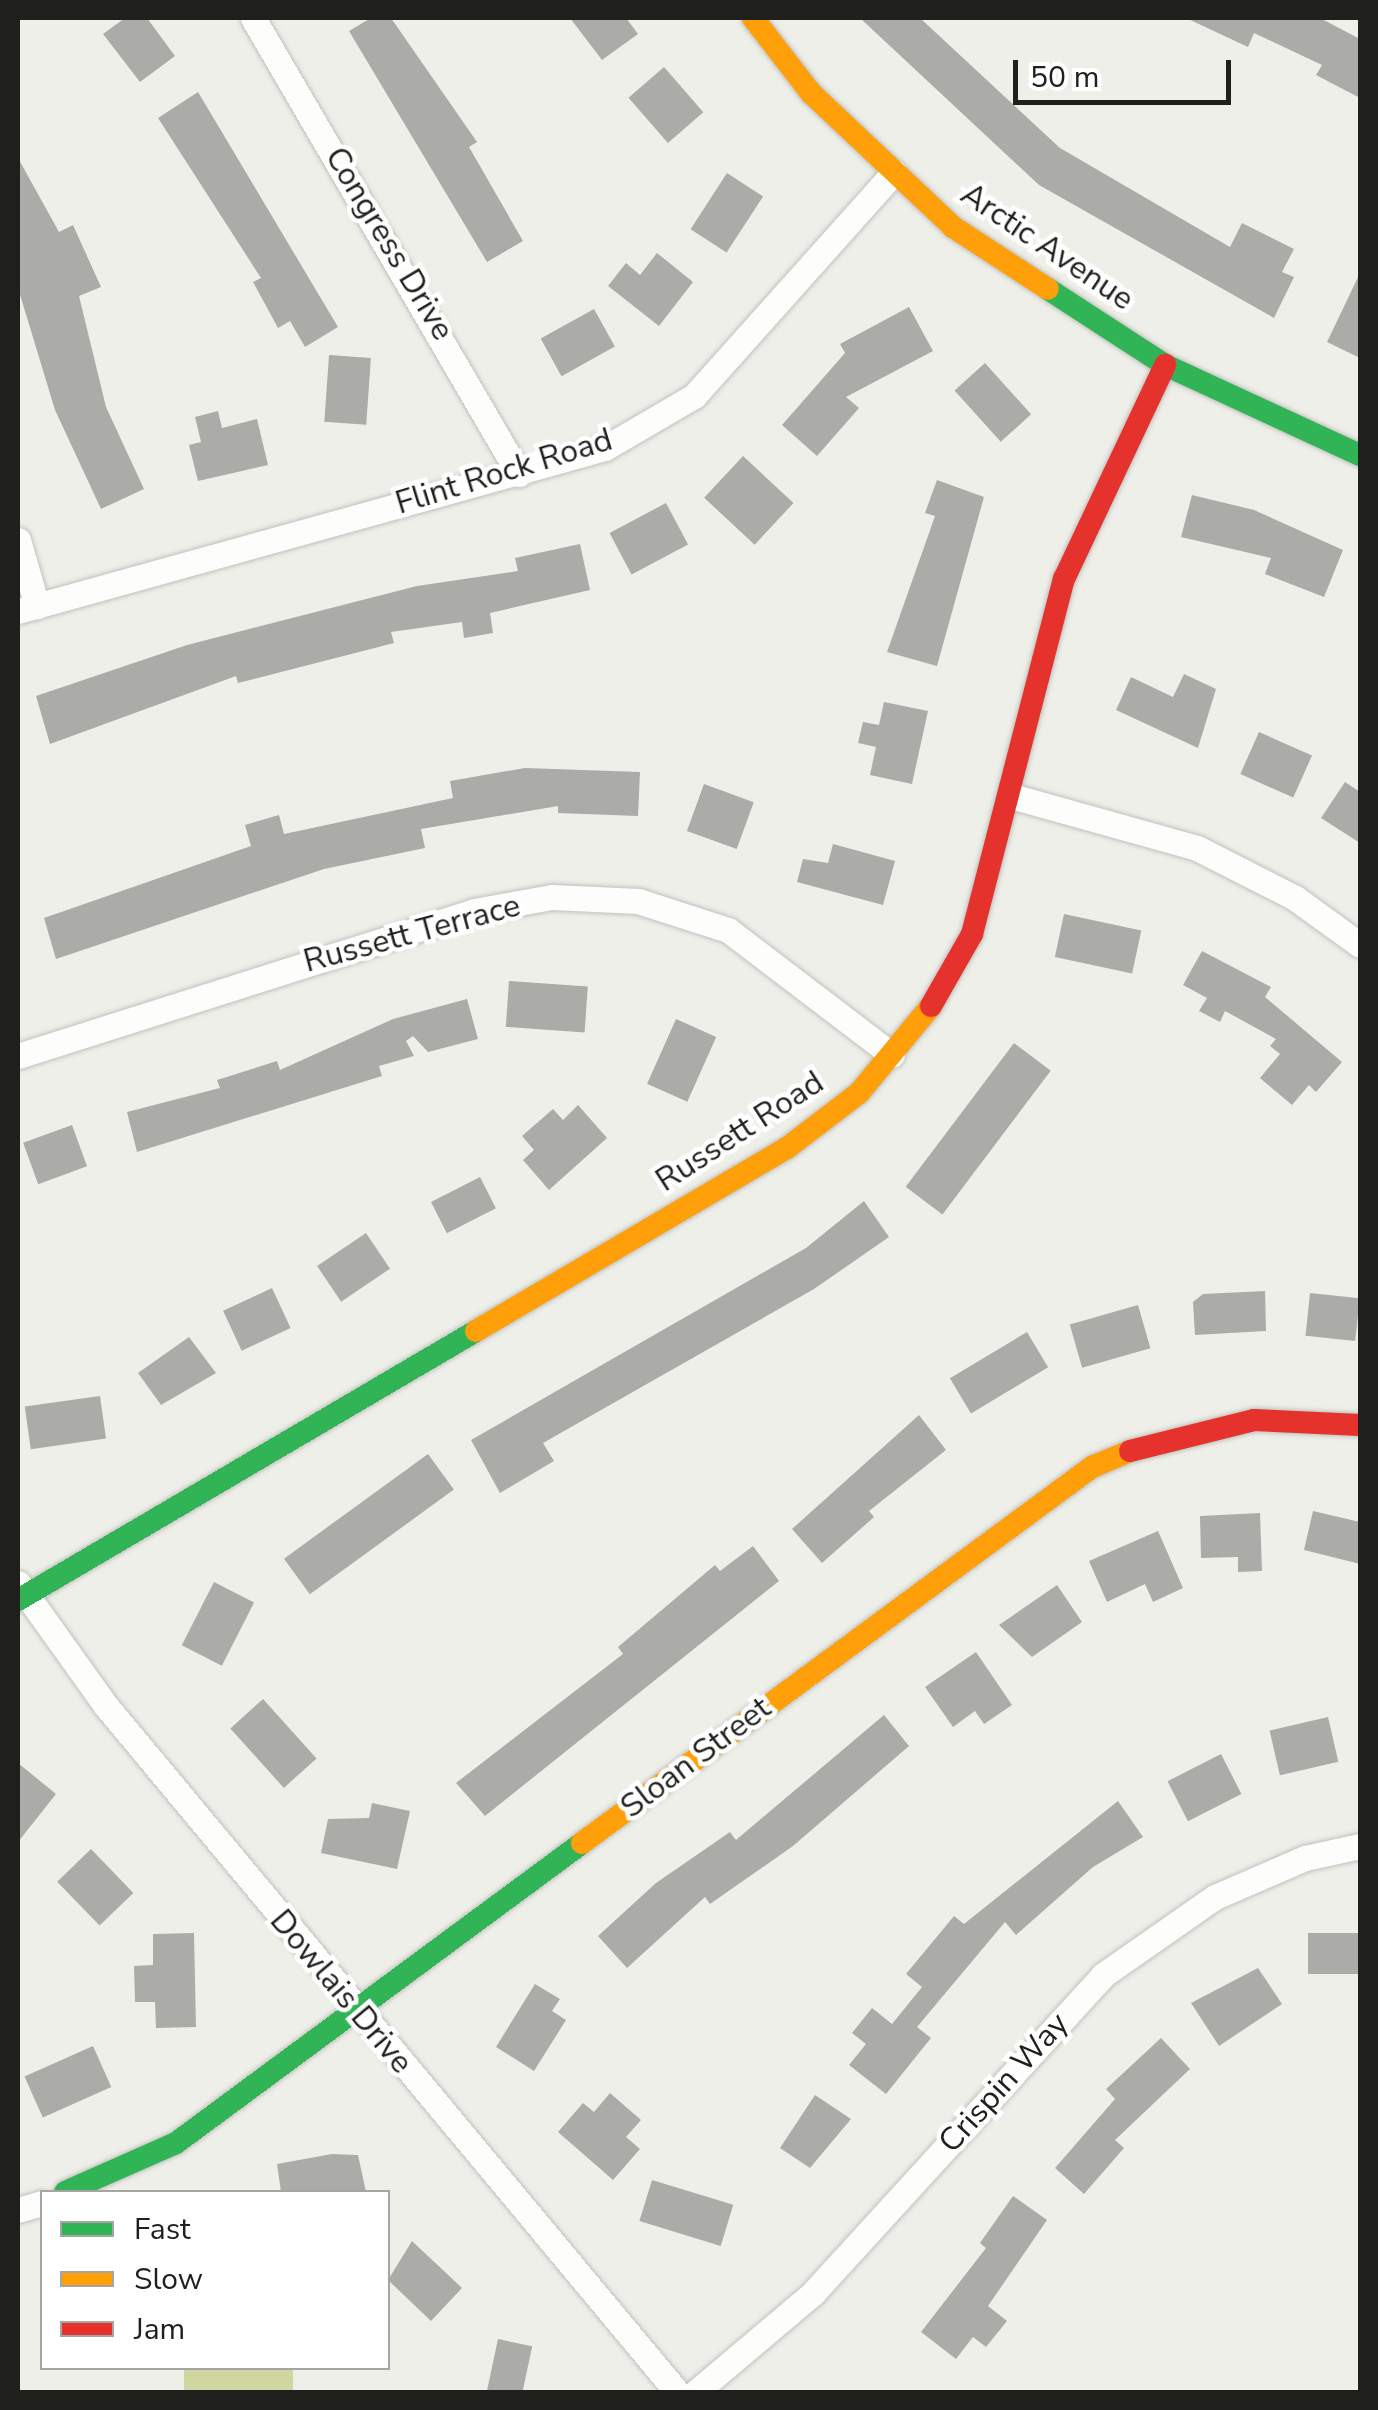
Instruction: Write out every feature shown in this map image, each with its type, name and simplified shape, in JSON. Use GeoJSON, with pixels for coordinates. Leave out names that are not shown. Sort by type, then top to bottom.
{"type":"FeatureCollection","features":[{"type":"Feature","properties":{"kind":"street","name":"Congress Drive"},"geometry":{"type":"LineString","coordinates":[[253,18],[519,474]]}},
{"type":"Feature","properties":{"kind":"street","name":"Arctic Avenue"},"geometry":{"type":"LineString","coordinates":[[754,18],[811,94],[953,227],[1165,365],[1360,455]]}},
{"type":"Feature","properties":{"kind":"street","name":"Flint Rock Road"},"geometry":{"type":"LineString","coordinates":[[27,609],[605,448],[694,396],[894,172]]}},
{"type":"Feature","properties":{"kind":"street","name":"Russett Road"},"geometry":{"type":"LineString","coordinates":[[20,1593],[787,1148],[892,1056],[944,988],[972,934],[1011,796],[1064,579],[1165,365]]}},
{"type":"Feature","properties":{"kind":"street"},"geometry":{"type":"LineString","coordinates":[[18,540],[27,609]]}},
{"type":"Feature","properties":{"kind":"street"},"geometry":{"type":"LineString","coordinates":[[1011,796],[1197,848],[1295,898],[1360,945]]}},
{"type":"Feature","properties":{"kind":"street","name":"Russett Terrace"},"geometry":{"type":"LineString","coordinates":[[18,1056],[474,910],[552,897],[638,901],[728,930],[892,1056]]}},
{"type":"Feature","properties":{"kind":"street","name":"Sloan Street"},"geometry":{"type":"LineString","coordinates":[[70,2190],[176,2143],[1092,1467],[1162,1438],[1254,1420],[1360,1425]]}},
{"type":"Feature","properties":{"kind":"street","name":"Dowlais Drive"},"geometry":{"type":"LineString","coordinates":[[20,1593],[357,2013],[678,2392]]}},
{"type":"Feature","properties":{"kind":"street","name":"Crispin Way"},"geometry":{"type":"LineString","coordinates":[[696,2392],[813,2293],[1102,1975],[1215,1897],[1305,1858],[1360,1846]]}},
{"type":"Feature","properties":{"kind":"green space"},"geometry":{"type":"Polygon","coordinates":[[[184,2370],[293,2370],[293,2392],[184,2392],[184,2370]]]}},
{"type":"Feature","properties":{"kind":"building"},"geometry":{"type":"Polygon","coordinates":[[[125,18],[147,18],[175,56],[140,82],[103,34],[125,18]]]}},
{"type":"Feature","properties":{"kind":"building"},"geometry":{"type":"Polygon","coordinates":[[[371,18],[391,18],[477,142],[469,147],[523,241],[487,262],[349,31],[371,18]]]}},
{"type":"Feature","properties":{"kind":"building"},"geometry":{"type":"Polygon","coordinates":[[[570,18],[626,18],[638,34],[602,60],[570,18]]]}},
{"type":"Feature","properties":{"kind":"building"},"geometry":{"type":"Polygon","coordinates":[[[860,18],[920,18],[1060,148],[1230,247],[1242,223],[1294,249],[1282,272],[1294,277],[1274,318],[1039,185],[860,18]]]}},
{"type":"Feature","properties":{"kind":"building"},"geometry":{"type":"Polygon","coordinates":[[[1186,18],[1320,18],[1360,39],[1360,98],[1316,75],[1322,65],[1254,33],[1248,47],[1186,18]]]}},
{"type":"Feature","properties":{"kind":"building"},"geometry":{"type":"Polygon","coordinates":[[[664,67],[703,112],[668,143],[629,98],[664,67]]]}},
{"type":"Feature","properties":{"kind":"building"},"geometry":{"type":"Polygon","coordinates":[[[198,92],[338,327],[305,347],[290,321],[278,328],[253,282],[261,278],[158,118],[198,92]]]}},
{"type":"Feature","properties":{"kind":"building"},"geometry":{"type":"Polygon","coordinates":[[[18,158],[59,232],[73,225],[101,287],[79,296],[106,407],[144,489],[101,509],[55,410],[18,288],[18,158]]]}},
{"type":"Feature","properties":{"kind":"building"},"geometry":{"type":"Polygon","coordinates":[[[727,173],[763,196],[727,253],[691,229],[727,173]]]}},
{"type":"Feature","properties":{"kind":"building"},"geometry":{"type":"Polygon","coordinates":[[[657,253],[693,282],[659,326],[608,286],[626,263],[640,275],[657,253]]]}},
{"type":"Feature","properties":{"kind":"building"},"geometry":{"type":"Polygon","coordinates":[[[1360,273],[1360,358],[1327,342],[1360,273]]]}},
{"type":"Feature","properties":{"kind":"building"},"geometry":{"type":"Polygon","coordinates":[[[909,307],[933,351],[846,397],[859,408],[817,456],[782,425],[845,353],[840,344],[909,307]]]}},
{"type":"Feature","properties":{"kind":"building"},"geometry":{"type":"Polygon","coordinates":[[[594,309],[615,347],[561,376],[541,339],[594,309]]]}},
{"type":"Feature","properties":{"kind":"building"},"geometry":{"type":"Polygon","coordinates":[[[329,355],[371,358],[366,425],[324,422],[329,355]]]}},
{"type":"Feature","properties":{"kind":"building"},"geometry":{"type":"Polygon","coordinates":[[[985,363],[1031,414],[1001,442],[955,390],[985,363]]]}},
{"type":"Feature","properties":{"kind":"building"},"geometry":{"type":"Polygon","coordinates":[[[218,411],[222,428],[257,419],[268,465],[198,481],[189,445],[201,442],[195,417],[218,411]]]}},
{"type":"Feature","properties":{"kind":"building"},"geometry":{"type":"Polygon","coordinates":[[[743,456],[793,503],[755,545],[704,498],[743,456]]]}},
{"type":"Feature","properties":{"kind":"building"},"geometry":{"type":"Polygon","coordinates":[[[937,480],[984,497],[937,666],[887,652],[935,516],[925,513],[937,480]]]}},
{"type":"Feature","properties":{"kind":"building"},"geometry":{"type":"Polygon","coordinates":[[[1192,495],[1254,510],[1343,550],[1324,597],[1265,574],[1271,558],[1181,537],[1192,495]]]}},
{"type":"Feature","properties":{"kind":"building"},"geometry":{"type":"Polygon","coordinates":[[[666,503],[688,544],[632,575],[609,533],[666,503]]]}},
{"type":"Feature","properties":{"kind":"building"},"geometry":{"type":"Polygon","coordinates":[[[580,544],[590,590],[490,613],[493,633],[464,638],[462,622],[391,632],[394,643],[238,683],[236,676],[50,744],[36,696],[187,645],[417,586],[518,571],[515,558],[580,544]]]}},
{"type":"Feature","properties":{"kind":"building"},"geometry":{"type":"Polygon","coordinates":[[[1184,674],[1216,689],[1198,748],[1116,710],[1131,677],[1173,697],[1184,674]]]}},
{"type":"Feature","properties":{"kind":"building"},"geometry":{"type":"Polygon","coordinates":[[[884,702],[928,711],[912,784],[870,775],[876,747],[858,743],[863,722],[879,725],[884,702]]]}},
{"type":"Feature","properties":{"kind":"building"},"geometry":{"type":"Polygon","coordinates":[[[1259,732],[1312,756],[1293,798],[1240,774],[1259,732]]]}},
{"type":"Feature","properties":{"kind":"building"},"geometry":{"type":"Polygon","coordinates":[[[525,768],[640,772],[638,816],[558,813],[558,806],[421,829],[425,848],[324,869],[56,959],[44,918],[251,846],[245,825],[279,815],[284,834],[453,798],[450,781],[525,768]]]}},
{"type":"Feature","properties":{"kind":"building"},"geometry":{"type":"Polygon","coordinates":[[[1345,782],[1360,792],[1360,843],[1321,818],[1345,782]]]}},
{"type":"Feature","properties":{"kind":"building"},"geometry":{"type":"Polygon","coordinates":[[[704,784],[754,802],[737,849],[687,831],[704,784]]]}},
{"type":"Feature","properties":{"kind":"building"},"geometry":{"type":"Polygon","coordinates":[[[833,844],[895,861],[883,905],[797,882],[803,859],[828,863],[833,844]]]}},
{"type":"Feature","properties":{"kind":"building"},"geometry":{"type":"Polygon","coordinates":[[[1064,914],[1141,930],[1132,973],[1055,957],[1064,914]]]}},
{"type":"Feature","properties":{"kind":"building"},"geometry":{"type":"Polygon","coordinates":[[[1202,951],[1271,987],[1265,997],[1342,1062],[1316,1092],[1309,1085],[1292,1105],[1260,1078],[1280,1054],[1270,1046],[1276,1039],[1225,1011],[1220,1022],[1199,1011],[1207,998],[1183,985],[1202,951]]]}},
{"type":"Feature","properties":{"kind":"building"},"geometry":{"type":"Polygon","coordinates":[[[509,981],[588,987],[585,1032],[506,1027],[509,981]]]}},
{"type":"Feature","properties":{"kind":"building"},"geometry":{"type":"Polygon","coordinates":[[[467,999],[478,1039],[428,1052],[413,1036],[406,1041],[414,1056],[379,1066],[382,1076],[137,1152],[127,1112],[220,1088],[217,1080],[277,1061],[280,1070],[393,1019],[467,999]]]}},
{"type":"Feature","properties":{"kind":"building"},"geometry":{"type":"Polygon","coordinates":[[[676,1019],[716,1037],[687,1102],[647,1084],[676,1019]]]}},
{"type":"Feature","properties":{"kind":"building"},"geometry":{"type":"Polygon","coordinates":[[[1014,1043],[1051,1071],[942,1214],[906,1187],[1014,1043]]]}},
{"type":"Feature","properties":{"kind":"building"},"geometry":{"type":"Polygon","coordinates":[[[578,1105],[607,1138],[549,1190],[523,1160],[534,1150],[522,1136],[553,1109],[563,1120],[578,1105]]]}},
{"type":"Feature","properties":{"kind":"building"},"geometry":{"type":"Polygon","coordinates":[[[72,1125],[87,1166],[38,1184],[23,1143],[72,1125]]]}},
{"type":"Feature","properties":{"kind":"building"},"geometry":{"type":"Polygon","coordinates":[[[480,1177],[496,1208],[447,1233],[431,1202],[480,1177]]]}},
{"type":"Feature","properties":{"kind":"building"},"geometry":{"type":"Polygon","coordinates":[[[864,1201],[889,1237],[814,1289],[543,1443],[554,1461],[500,1493],[471,1440],[806,1248],[864,1201]]]}},
{"type":"Feature","properties":{"kind":"building"},"geometry":{"type":"Polygon","coordinates":[[[366,1233],[390,1269],[341,1302],[317,1266],[366,1233]]]}},
{"type":"Feature","properties":{"kind":"building"},"geometry":{"type":"Polygon","coordinates":[[[272,1288],[291,1328],[242,1351],[223,1311],[272,1288]]]}},
{"type":"Feature","properties":{"kind":"building"},"geometry":{"type":"Polygon","coordinates":[[[1265,1291],[1266,1331],[1195,1335],[1193,1302],[1203,1294],[1265,1291]]]}},
{"type":"Feature","properties":{"kind":"building"},"geometry":{"type":"Polygon","coordinates":[[[1310,1293],[1360,1298],[1355,1341],[1306,1336],[1310,1293]]]}},
{"type":"Feature","properties":{"kind":"building"},"geometry":{"type":"Polygon","coordinates":[[[1138,1305],[1150,1348],[1082,1368],[1070,1325],[1138,1305]]]}},
{"type":"Feature","properties":{"kind":"building"},"geometry":{"type":"Polygon","coordinates":[[[1027,1332],[1048,1367],[971,1413],[950,1378],[1027,1332]]]}},
{"type":"Feature","properties":{"kind":"building"},"geometry":{"type":"Polygon","coordinates":[[[189,1337],[216,1373],[161,1405],[138,1373],[189,1337]]]}},
{"type":"Feature","properties":{"kind":"building"},"geometry":{"type":"Polygon","coordinates":[[[100,1396],[106,1439],[31,1449],[25,1407],[100,1396]]]}},
{"type":"Feature","properties":{"kind":"building"},"geometry":{"type":"Polygon","coordinates":[[[919,1415],[946,1450],[869,1511],[874,1517],[822,1563],[792,1529],[919,1415]]]}},
{"type":"Feature","properties":{"kind":"building"},"geometry":{"type":"Polygon","coordinates":[[[428,1454],[454,1490],[310,1594],[284,1559],[428,1454]]]}},
{"type":"Feature","properties":{"kind":"building"},"geometry":{"type":"Polygon","coordinates":[[[1313,1511],[1360,1522],[1360,1564],[1304,1550],[1313,1511]]]}},
{"type":"Feature","properties":{"kind":"building"},"geometry":{"type":"Polygon","coordinates":[[[1260,1513],[1262,1571],[1238,1572],[1238,1557],[1201,1558],[1200,1516],[1260,1513]]]}},
{"type":"Feature","properties":{"kind":"building"},"geometry":{"type":"Polygon","coordinates":[[[1158,1531],[1183,1588],[1153,1602],[1145,1584],[1107,1602],[1089,1561],[1158,1531]]]}},
{"type":"Feature","properties":{"kind":"building"},"geometry":{"type":"Polygon","coordinates":[[[753,1546],[779,1581],[485,1816],[456,1783],[623,1654],[618,1647],[715,1565],[720,1571],[753,1546]]]}},
{"type":"Feature","properties":{"kind":"building"},"geometry":{"type":"Polygon","coordinates":[[[214,1582],[254,1602],[222,1666],[182,1645],[214,1582]]]}},
{"type":"Feature","properties":{"kind":"building"},"geometry":{"type":"Polygon","coordinates":[[[1057,1585],[1082,1622],[1032,1657],[999,1625],[1057,1585]]]}},
{"type":"Feature","properties":{"kind":"building"},"geometry":{"type":"Polygon","coordinates":[[[976,1652],[1012,1705],[984,1724],[975,1711],[953,1727],[925,1687],[976,1652]]]}},
{"type":"Feature","properties":{"kind":"building"},"geometry":{"type":"Polygon","coordinates":[[[263,1699],[317,1758],[284,1788],[230,1728],[263,1699]]]}},
{"type":"Feature","properties":{"kind":"building"},"geometry":{"type":"Polygon","coordinates":[[[884,1715],[909,1746],[793,1846],[710,1904],[705,1897],[627,1968],[598,1936],[656,1883],[730,1832],[736,1840],[884,1715]]]}},
{"type":"Feature","properties":{"kind":"building"},"geometry":{"type":"Polygon","coordinates":[[[1328,1717],[1338,1762],[1280,1775],[1270,1730],[1328,1717]]]}},
{"type":"Feature","properties":{"kind":"building"},"geometry":{"type":"Polygon","coordinates":[[[1221,1754],[1241,1794],[1188,1821],[1168,1781],[1221,1754]]]}},
{"type":"Feature","properties":{"kind":"building"},"geometry":{"type":"Polygon","coordinates":[[[18,1763],[56,1794],[18,1842],[18,1763]]]}},
{"type":"Feature","properties":{"kind":"building"},"geometry":{"type":"Polygon","coordinates":[[[1118,1801],[1143,1837],[1093,1867],[1016,1935],[1005,1922],[917,2027],[931,2038],[886,2094],[849,2065],[866,2044],[852,2033],[872,2008],[892,2024],[922,1987],[906,1974],[954,1916],[964,1924],[1118,1801]]]}},
{"type":"Feature","properties":{"kind":"building"},"geometry":{"type":"Polygon","coordinates":[[[372,1803],[410,1811],[397,1869],[321,1853],[328,1819],[369,1818],[372,1803]]]}},
{"type":"Feature","properties":{"kind":"building"},"geometry":{"type":"Polygon","coordinates":[[[91,1849],[133,1893],[100,1926],[57,1882],[91,1849]]]}},
{"type":"Feature","properties":{"kind":"building"},"geometry":{"type":"Polygon","coordinates":[[[194,1933],[196,2027],[156,2028],[155,2002],[135,2002],[134,1966],[153,1965],[153,1934],[194,1933]]]}},
{"type":"Feature","properties":{"kind":"building"},"geometry":{"type":"Polygon","coordinates":[[[1308,1933],[1360,1933],[1360,1974],[1308,1974],[1308,1933]]]}},
{"type":"Feature","properties":{"kind":"building"},"geometry":{"type":"Polygon","coordinates":[[[1258,1968],[1282,2004],[1219,2046],[1191,2003],[1258,1968]]]}},
{"type":"Feature","properties":{"kind":"building"},"geometry":{"type":"Polygon","coordinates":[[[535,1984],[560,1999],[552,2011],[566,2020],[534,2071],[496,2047],[535,1984]]]}},
{"type":"Feature","properties":{"kind":"building"},"geometry":{"type":"Polygon","coordinates":[[[1161,2038],[1190,2069],[1115,2140],[1124,2148],[1084,2194],[1055,2168],[1115,2099],[1106,2089],[1161,2038]]]}},
{"type":"Feature","properties":{"kind":"building"},"geometry":{"type":"Polygon","coordinates":[[[93,2046],[111,2087],[43,2118],[24,2077],[93,2046]]]}},
{"type":"Feature","properties":{"kind":"building"},"geometry":{"type":"Polygon","coordinates":[[[610,2093],[641,2120],[626,2137],[640,2149],[613,2180],[558,2132],[583,2103],[594,2112],[610,2093]]]}},
{"type":"Feature","properties":{"kind":"building"},"geometry":{"type":"Polygon","coordinates":[[[815,2095],[851,2119],[810,2168],[780,2148],[815,2095]]]}},
{"type":"Feature","properties":{"kind":"building"},"geometry":{"type":"Polygon","coordinates":[[[332,2154],[358,2155],[366,2190],[281,2190],[277,2164],[332,2154]]]}},
{"type":"Feature","properties":{"kind":"building"},"geometry":{"type":"Polygon","coordinates":[[[652,2180],[733,2205],[721,2246],[639,2221],[652,2180]]]}},
{"type":"Feature","properties":{"kind":"building"},"geometry":{"type":"Polygon","coordinates":[[[1013,2196],[1047,2220],[988,2306],[1007,2321],[986,2347],[973,2337],[956,2359],[921,2332],[986,2248],[980,2243],[1013,2196]]]}},
{"type":"Feature","properties":{"kind":"building"},"geometry":{"type":"Polygon","coordinates":[[[412,2241],[462,2288],[431,2321],[390,2282],[412,2241]]]}},
{"type":"Feature","properties":{"kind":"building"},"geometry":{"type":"Polygon","coordinates":[[[498,2339],[532,2346],[523,2392],[487,2392],[498,2339]]]}},
{"type":"Feature","properties":{"kind":"traffic: fast"},"geometry":{"type":"LineString","coordinates":[[1048,289],[1165,365],[1360,455]]}},
{"type":"Feature","properties":{"kind":"traffic: fast"},"geometry":{"type":"LineString","coordinates":[[18,1600],[476,1331]]}},
{"type":"Feature","properties":{"kind":"traffic: fast"},"geometry":{"type":"LineString","coordinates":[[70,2190],[176,2143],[582,1843]]}},
{"type":"Feature","properties":{"kind":"traffic: slow"},"geometry":{"type":"LineString","coordinates":[[753,18],[811,93],[953,227],[1048,289]]}},
{"type":"Feature","properties":{"kind":"traffic: slow"},"geometry":{"type":"LineString","coordinates":[[476,1331],[787,1148],[859,1093],[931,1006]]}},
{"type":"Feature","properties":{"kind":"traffic: slow"},"geometry":{"type":"LineString","coordinates":[[582,1843],[1092,1467],[1130,1451]]}},
{"type":"Feature","properties":{"kind":"traffic: jam"},"geometry":{"type":"LineString","coordinates":[[931,1006],[972,934],[1064,579],[1165,365]]}},
{"type":"Feature","properties":{"kind":"traffic: jam"},"geometry":{"type":"LineString","coordinates":[[1130,1451],[1254,1420],[1360,1425]]}}]}
